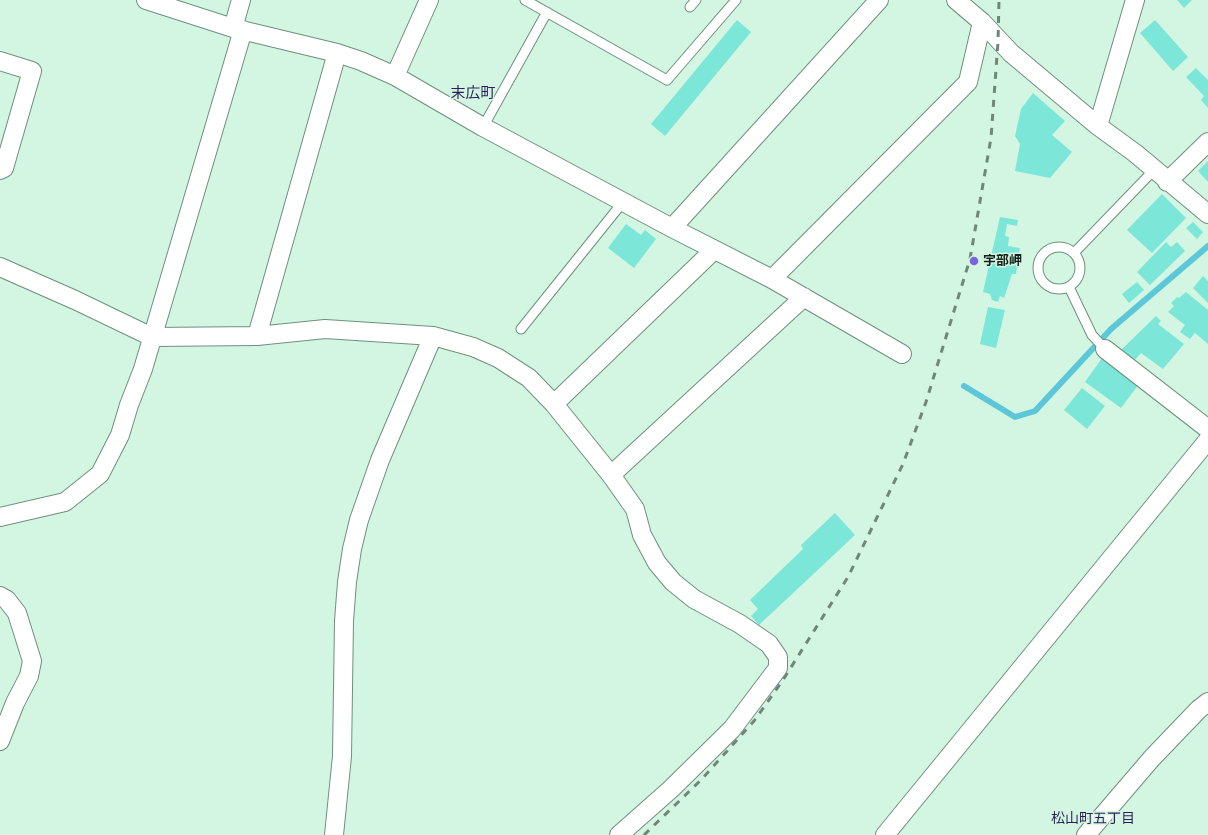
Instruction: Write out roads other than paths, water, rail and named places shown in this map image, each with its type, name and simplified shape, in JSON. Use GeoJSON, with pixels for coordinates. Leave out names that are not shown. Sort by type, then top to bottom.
{"type":"FeatureCollection","features":[{"type":"Feature","properties":{"kind":"street"},"geometry":{"type":"LineString","coordinates":[[146,0],[238,29],[337,53],[362,61],[395,76],[483,127],[672,228],[772,279],[902,354]]}},
{"type":"Feature","properties":{"kind":"street"},"geometry":{"type":"LineString","coordinates":[[0,517],[64,502],[100,474],[120,435],[129,405],[143,369],[152,337],[238,29],[242,0]]}},
{"type":"Feature","properties":{"kind":"street"},"geometry":{"type":"LineString","coordinates":[[395,76],[429,0]]}},
{"type":"Feature","properties":{"kind":"street"},"geometry":{"type":"LineString","coordinates":[[672,228],[879,0]]}},
{"type":"Feature","properties":{"kind":"street"},"geometry":{"type":"LineString","coordinates":[[956,0],[982,22],[1011,53],[1098,126],[1135,153],[1167,182],[1208,214]]}},
{"type":"Feature","properties":{"kind":"street"},"geometry":{"type":"LineString","coordinates":[[1098,126],[1135,0]]}},
{"type":"Feature","properties":{"kind":"street"},"geometry":{"type":"LineString","coordinates":[[772,279],[968,82],[982,22]]}},
{"type":"Feature","properties":{"kind":"street"},"geometry":{"type":"LineString","coordinates":[[257,336],[337,53]]}},
{"type":"Feature","properties":{"kind":"street"},"geometry":{"type":"LineString","coordinates":[[0,61],[32,71],[4,168],[0,170]]}},
{"type":"Feature","properties":{"kind":"street"},"geometry":{"type":"LineString","coordinates":[[1167,182],[1208,142]]}},
{"type":"Feature","properties":{"kind":"street"},"geometry":{"type":"LineString","coordinates":[[554,404],[714,250]]}},
{"type":"Feature","properties":{"kind":"street"},"geometry":{"type":"LineString","coordinates":[[0,267],[75,300],[152,337],[257,336],[325,329],[433,336],[473,347],[498,358],[530,378],[554,404],[611,474],[635,509],[642,535],[657,563],[673,582],[694,599],[740,624],[768,644],[778,657],[778,668],[732,730],[671,789],[619,835]]}},
{"type":"Feature","properties":{"kind":"street"},"geometry":{"type":"LineString","coordinates":[[611,474],[804,297]]}},
{"type":"Feature","properties":{"kind":"street"},"geometry":{"type":"LineString","coordinates":[[334,835],[342,756],[342,654],[346,582],[352,549],[359,520],[380,460],[433,336]]}},
{"type":"Feature","properties":{"kind":"street"},"geometry":{"type":"LineString","coordinates":[[1105,349],[1208,429]]}},
{"type":"Feature","properties":{"kind":"street"},"geometry":{"type":"LineString","coordinates":[[885,835],[1208,440]]}},
{"type":"Feature","properties":{"kind":"street"},"geometry":{"type":"LineString","coordinates":[[0,596],[7,600],[17,613],[32,661],[29,676],[8,701],[0,741]]}},
{"type":"Feature","properties":{"kind":"street"},"geometry":{"type":"LineString","coordinates":[[1086,835],[1152,758],[1199,709],[1208,702]]}},
{"type":"Feature","properties":{"kind":"lane"},"geometry":{"type":"LineString","coordinates":[[525,0],[667,80],[736,0]]}},
{"type":"Feature","properties":{"kind":"lane"},"geometry":{"type":"LineString","coordinates":[[483,127],[547,12]]}},
{"type":"Feature","properties":{"kind":"lane"},"geometry":{"type":"LineString","coordinates":[[1074,253],[1154,170]]}},
{"type":"Feature","properties":{"kind":"lane"},"geometry":{"type":"LineString","coordinates":[[521,329],[623,202]]}},
{"type":"Feature","properties":{"kind":"lane"},"geometry":{"type":"LineString","coordinates":[[1064,247],[1074,253],[1079,261],[1080,269],[1075,282],[1069,286],[1062,289],[1048,286],[1039,276],[1038,263],[1046,251],[1051,248],[1064,247]]}},
{"type":"Feature","properties":{"kind":"lane"},"geometry":{"type":"LineString","coordinates":[[1069,286],[1092,335],[1105,349]]}},
{"type":"Feature","properties":{"kind":"waterway"},"geometry":{"type":"LineString","coordinates":[[964,386],[1015,417],[1035,411],[1111,329],[1208,246]]}},
{"type":"Feature","properties":{"kind":"railway"},"geometry":{"type":"LineString","coordinates":[[644,835],[701,780],[754,721],[783,680],[848,577],[903,464],[926,402],[970,259],[991,138],[998,42],[999,0]]}},
{"type":"Feature","properties":{"kind":"place","name":"宇部岬"},"geometry":{"type":"Point","coordinates":[974,261]}},
{"type":"Feature","properties":{"kind":"district","name":"末広町"},"geometry":{"type":"Point","coordinates":[473,94]}},
{"type":"Feature","properties":{"kind":"district","name":"松山町五丁目"},"geometry":{"type":"Point","coordinates":[1093,819]}}]}
